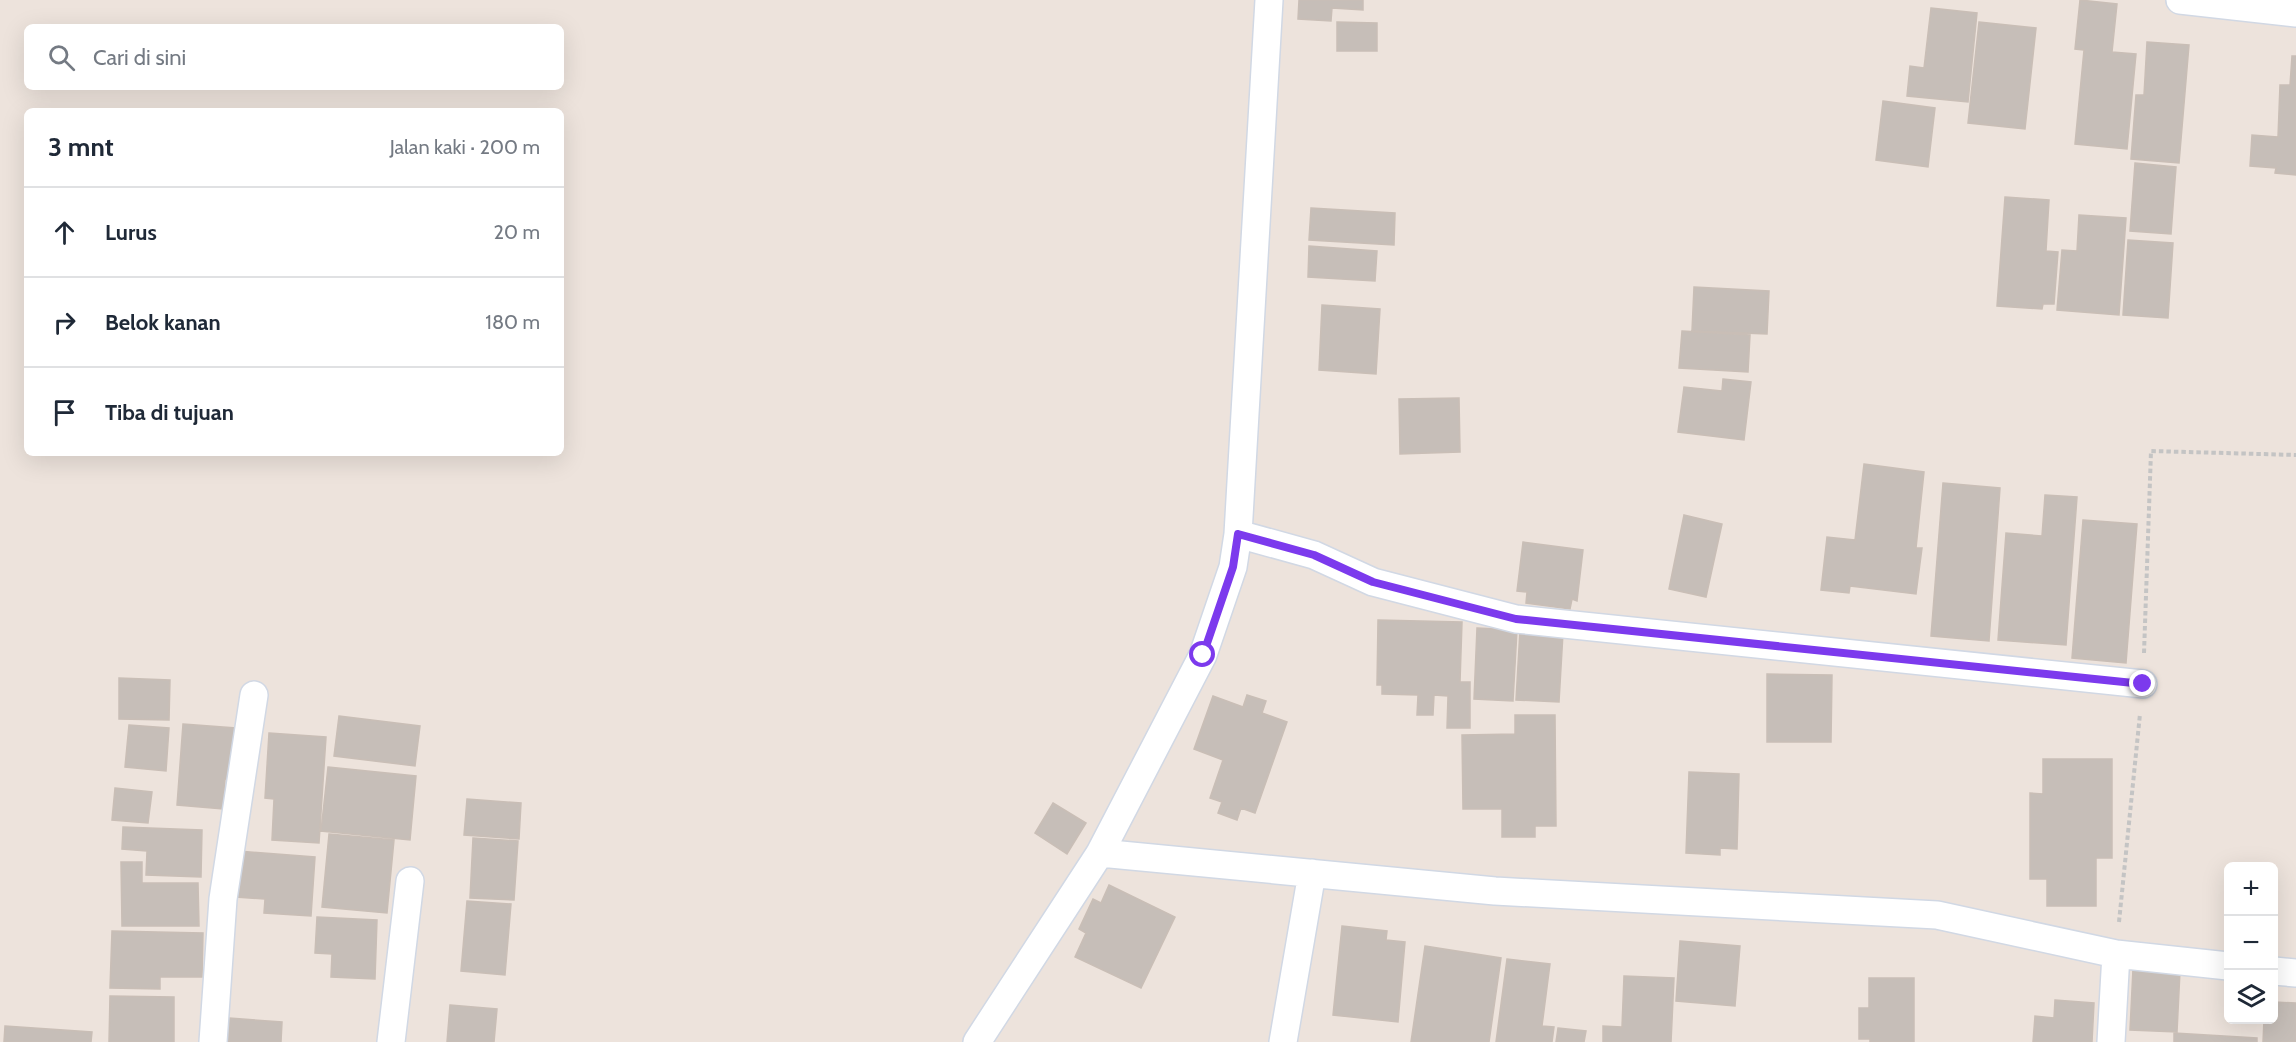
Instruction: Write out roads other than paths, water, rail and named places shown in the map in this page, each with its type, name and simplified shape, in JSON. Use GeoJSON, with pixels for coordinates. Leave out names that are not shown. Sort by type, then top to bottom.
{"type":"FeatureCollection","features":[{"type":"Feature","properties":{"kind":"street"},"geometry":{"type":"LineString","coordinates":[[977,1042],[1100,853],[1203,655],[1233,567],[1238,534],[1269,0]]}},
{"type":"Feature","properties":{"kind":"street"},"geometry":{"type":"LineString","coordinates":[[2180,0],[2296,13]]}},
{"type":"Feature","properties":{"kind":"street"},"geometry":{"type":"LineString","coordinates":[[1238,534],[1314,555],[1373,582],[1516,619],[2143,684]]}},
{"type":"Feature","properties":{"kind":"street"},"geometry":{"type":"LineString","coordinates":[[213,1042],[223,899],[254,695]]}},
{"type":"Feature","properties":{"kind":"street"},"geometry":{"type":"LineString","coordinates":[[1100,853],[1496,891],[1937,915],[2116,954],[2224,965]]}},
{"type":"Feature","properties":{"kind":"street"},"geometry":{"type":"LineString","coordinates":[[1283,1042],[1312,873]]}},
{"type":"Feature","properties":{"kind":"street"},"geometry":{"type":"LineString","coordinates":[[391,1042],[410,881]]}},
{"type":"Feature","properties":{"kind":"street"},"geometry":{"type":"LineString","coordinates":[[2110,1042],[2116,954]]}},
{"type":"Feature","properties":{"kind":"street"},"geometry":{"type":"LineString","coordinates":[[2278,971],[2296,973]]}}]}
